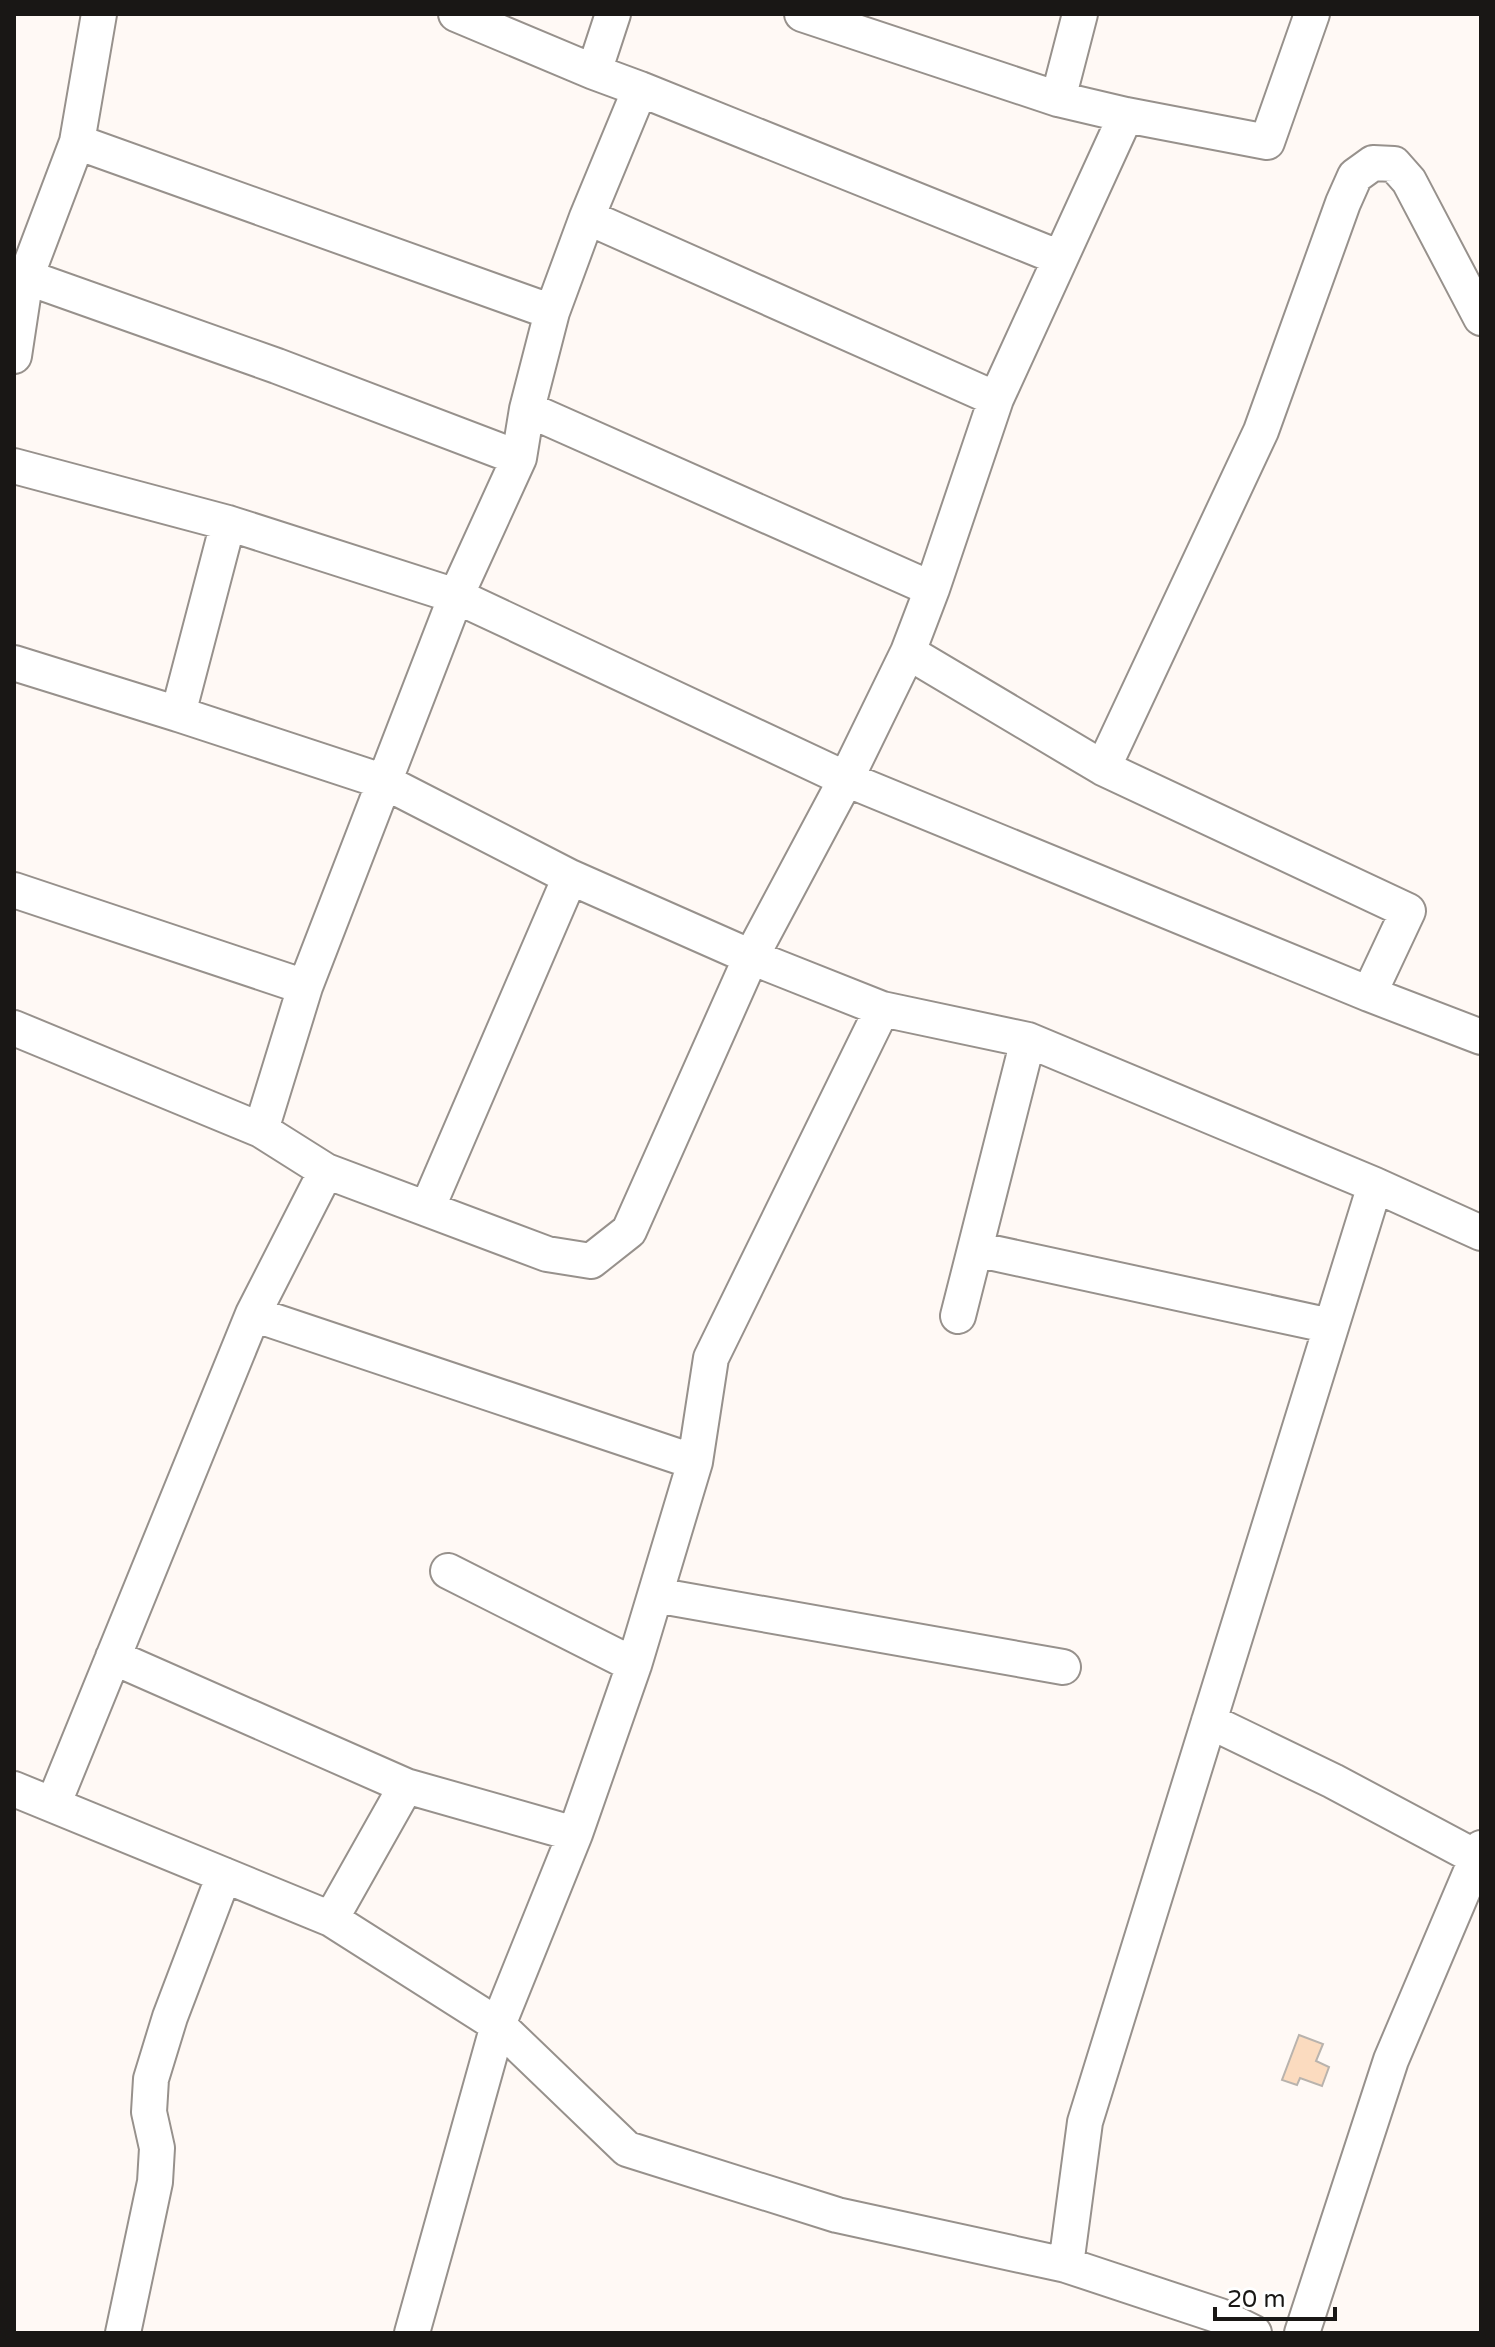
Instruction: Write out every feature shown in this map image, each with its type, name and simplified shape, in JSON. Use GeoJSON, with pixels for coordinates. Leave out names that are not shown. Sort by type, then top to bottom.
{"type":"FeatureCollection","features":[{"type":"Feature","properties":{"kind":"street"},"geometry":{"type":"LineString","coordinates":[[14,356],[26,277],[77,142],[99,14]]}},
{"type":"Feature","properties":{"kind":"street"},"geometry":{"type":"LineString","coordinates":[[456,14],[1060,258]]}},
{"type":"Feature","properties":{"kind":"street"},"geometry":{"type":"LineString","coordinates":[[594,72],[613,14]]}},
{"type":"Feature","properties":{"kind":"street"},"geometry":{"type":"LineString","coordinates":[[802,14],[1058,99],[1267,142],[1312,14]]}},
{"type":"Feature","properties":{"kind":"street"},"geometry":{"type":"LineString","coordinates":[[1058,99],[1080,14]]}},
{"type":"Feature","properties":{"kind":"street"},"geometry":{"type":"LineString","coordinates":[[261,1130],[305,987],[456,596],[519,458],[527,409],[552,312],[640,89]]}},
{"type":"Feature","properties":{"kind":"street"},"geometry":{"type":"LineString","coordinates":[[14,1028],[261,1130],[326,1171],[547,1254],[591,1261],[629,1231],[751,957],[846,779],[908,652],[996,399],[1126,115]]}},
{"type":"Feature","properties":{"kind":"street"},"geometry":{"type":"LineString","coordinates":[[77,142],[552,312]]}},
{"type":"Feature","properties":{"kind":"street"},"geometry":{"type":"LineString","coordinates":[[1103,768],[1261,431],[1355,176],[1373,163],[1394,164],[1409,181],[1481,318]]}},
{"type":"Feature","properties":{"kind":"street"},"geometry":{"type":"LineString","coordinates":[[587,217],[996,399]]}},
{"type":"Feature","properties":{"kind":"street"},"geometry":{"type":"LineString","coordinates":[[26,277],[277,366],[519,458]]}},
{"type":"Feature","properties":{"kind":"street"},"geometry":{"type":"LineString","coordinates":[[527,409],[932,589]]}},
{"type":"Feature","properties":{"kind":"street"},"geometry":{"type":"LineString","coordinates":[[14,466],[228,523],[456,596],[846,779],[1481,1037]]}},
{"type":"Feature","properties":{"kind":"street"},"geometry":{"type":"LineString","coordinates":[[178,714],[228,523]]}},
{"type":"Feature","properties":{"kind":"street"},"geometry":{"type":"LineString","coordinates":[[908,652],[1103,768],[1408,911],[1369,994]]}},
{"type":"Feature","properties":{"kind":"street"},"geometry":{"type":"LineString","coordinates":[[14,663],[385,782],[570,877],[751,957],[882,1009],[1028,1040],[1375,1185],[1481,1233]]}},
{"type":"Feature","properties":{"kind":"street"},"geometry":{"type":"LineString","coordinates":[[427,1209],[570,877]]}},
{"type":"Feature","properties":{"kind":"street"},"geometry":{"type":"LineString","coordinates":[[14,890],[305,987]]}},
{"type":"Feature","properties":{"kind":"street"},"geometry":{"type":"LineString","coordinates":[[412,2333],[498,2025],[575,1834],[634,1665],[695,1462],[711,1358],[882,1009]]}},
{"type":"Feature","properties":{"kind":"street"},"geometry":{"type":"LineString","coordinates":[[958,1316],[1028,1040]]}},
{"type":"Feature","properties":{"kind":"street"},"geometry":{"type":"LineString","coordinates":[[53,1805],[253,1314],[326,1171]]}},
{"type":"Feature","properties":{"kind":"street"},"geometry":{"type":"LineString","coordinates":[[1066,2265],[1085,2122],[1375,1185]]}},
{"type":"Feature","properties":{"kind":"street"},"geometry":{"type":"LineString","coordinates":[[975,1249],[1331,1326]]}},
{"type":"Feature","properties":{"kind":"street"},"geometry":{"type":"LineString","coordinates":[[253,1314],[695,1462]]}},
{"type":"Feature","properties":{"kind":"street"},"geometry":{"type":"LineString","coordinates":[[448,1571],[634,1665]]}},
{"type":"Feature","properties":{"kind":"street"},"geometry":{"type":"LineString","coordinates":[[655,1595],[1063,1667]]}},
{"type":"Feature","properties":{"kind":"street"},"geometry":{"type":"LineString","coordinates":[[113,1657],[406,1786],[575,1834]]}},
{"type":"Feature","properties":{"kind":"street"},"geometry":{"type":"LineString","coordinates":[[1209,1721],[1480,1855],[1391,2060],[1302,2333]]}},
{"type":"Feature","properties":{"kind":"street"},"geometry":{"type":"LineString","coordinates":[[331,1919],[406,1786]]}},
{"type":"Feature","properties":{"kind":"street"},"geometry":{"type":"LineString","coordinates":[[14,1789],[331,1919],[498,2025],[627,2149],[837,2215],[1066,2265],[1220,2316],[1254,2333]]}},
{"type":"Feature","properties":{"kind":"street"},"geometry":{"type":"LineString","coordinates":[[123,2333],[155,2182],[157,2148],[149,2112],[151,2079],[170,2017],[224,1875]]}},
{"type":"Feature","properties":{"kind":"building"},"geometry":{"type":"Polygon","coordinates":[[[1299,2035],[1323,2044],[1316,2061],[1329,2067],[1322,2086],[1300,2078],[1297,2085],[1282,2080],[1299,2035]]]}}]}
